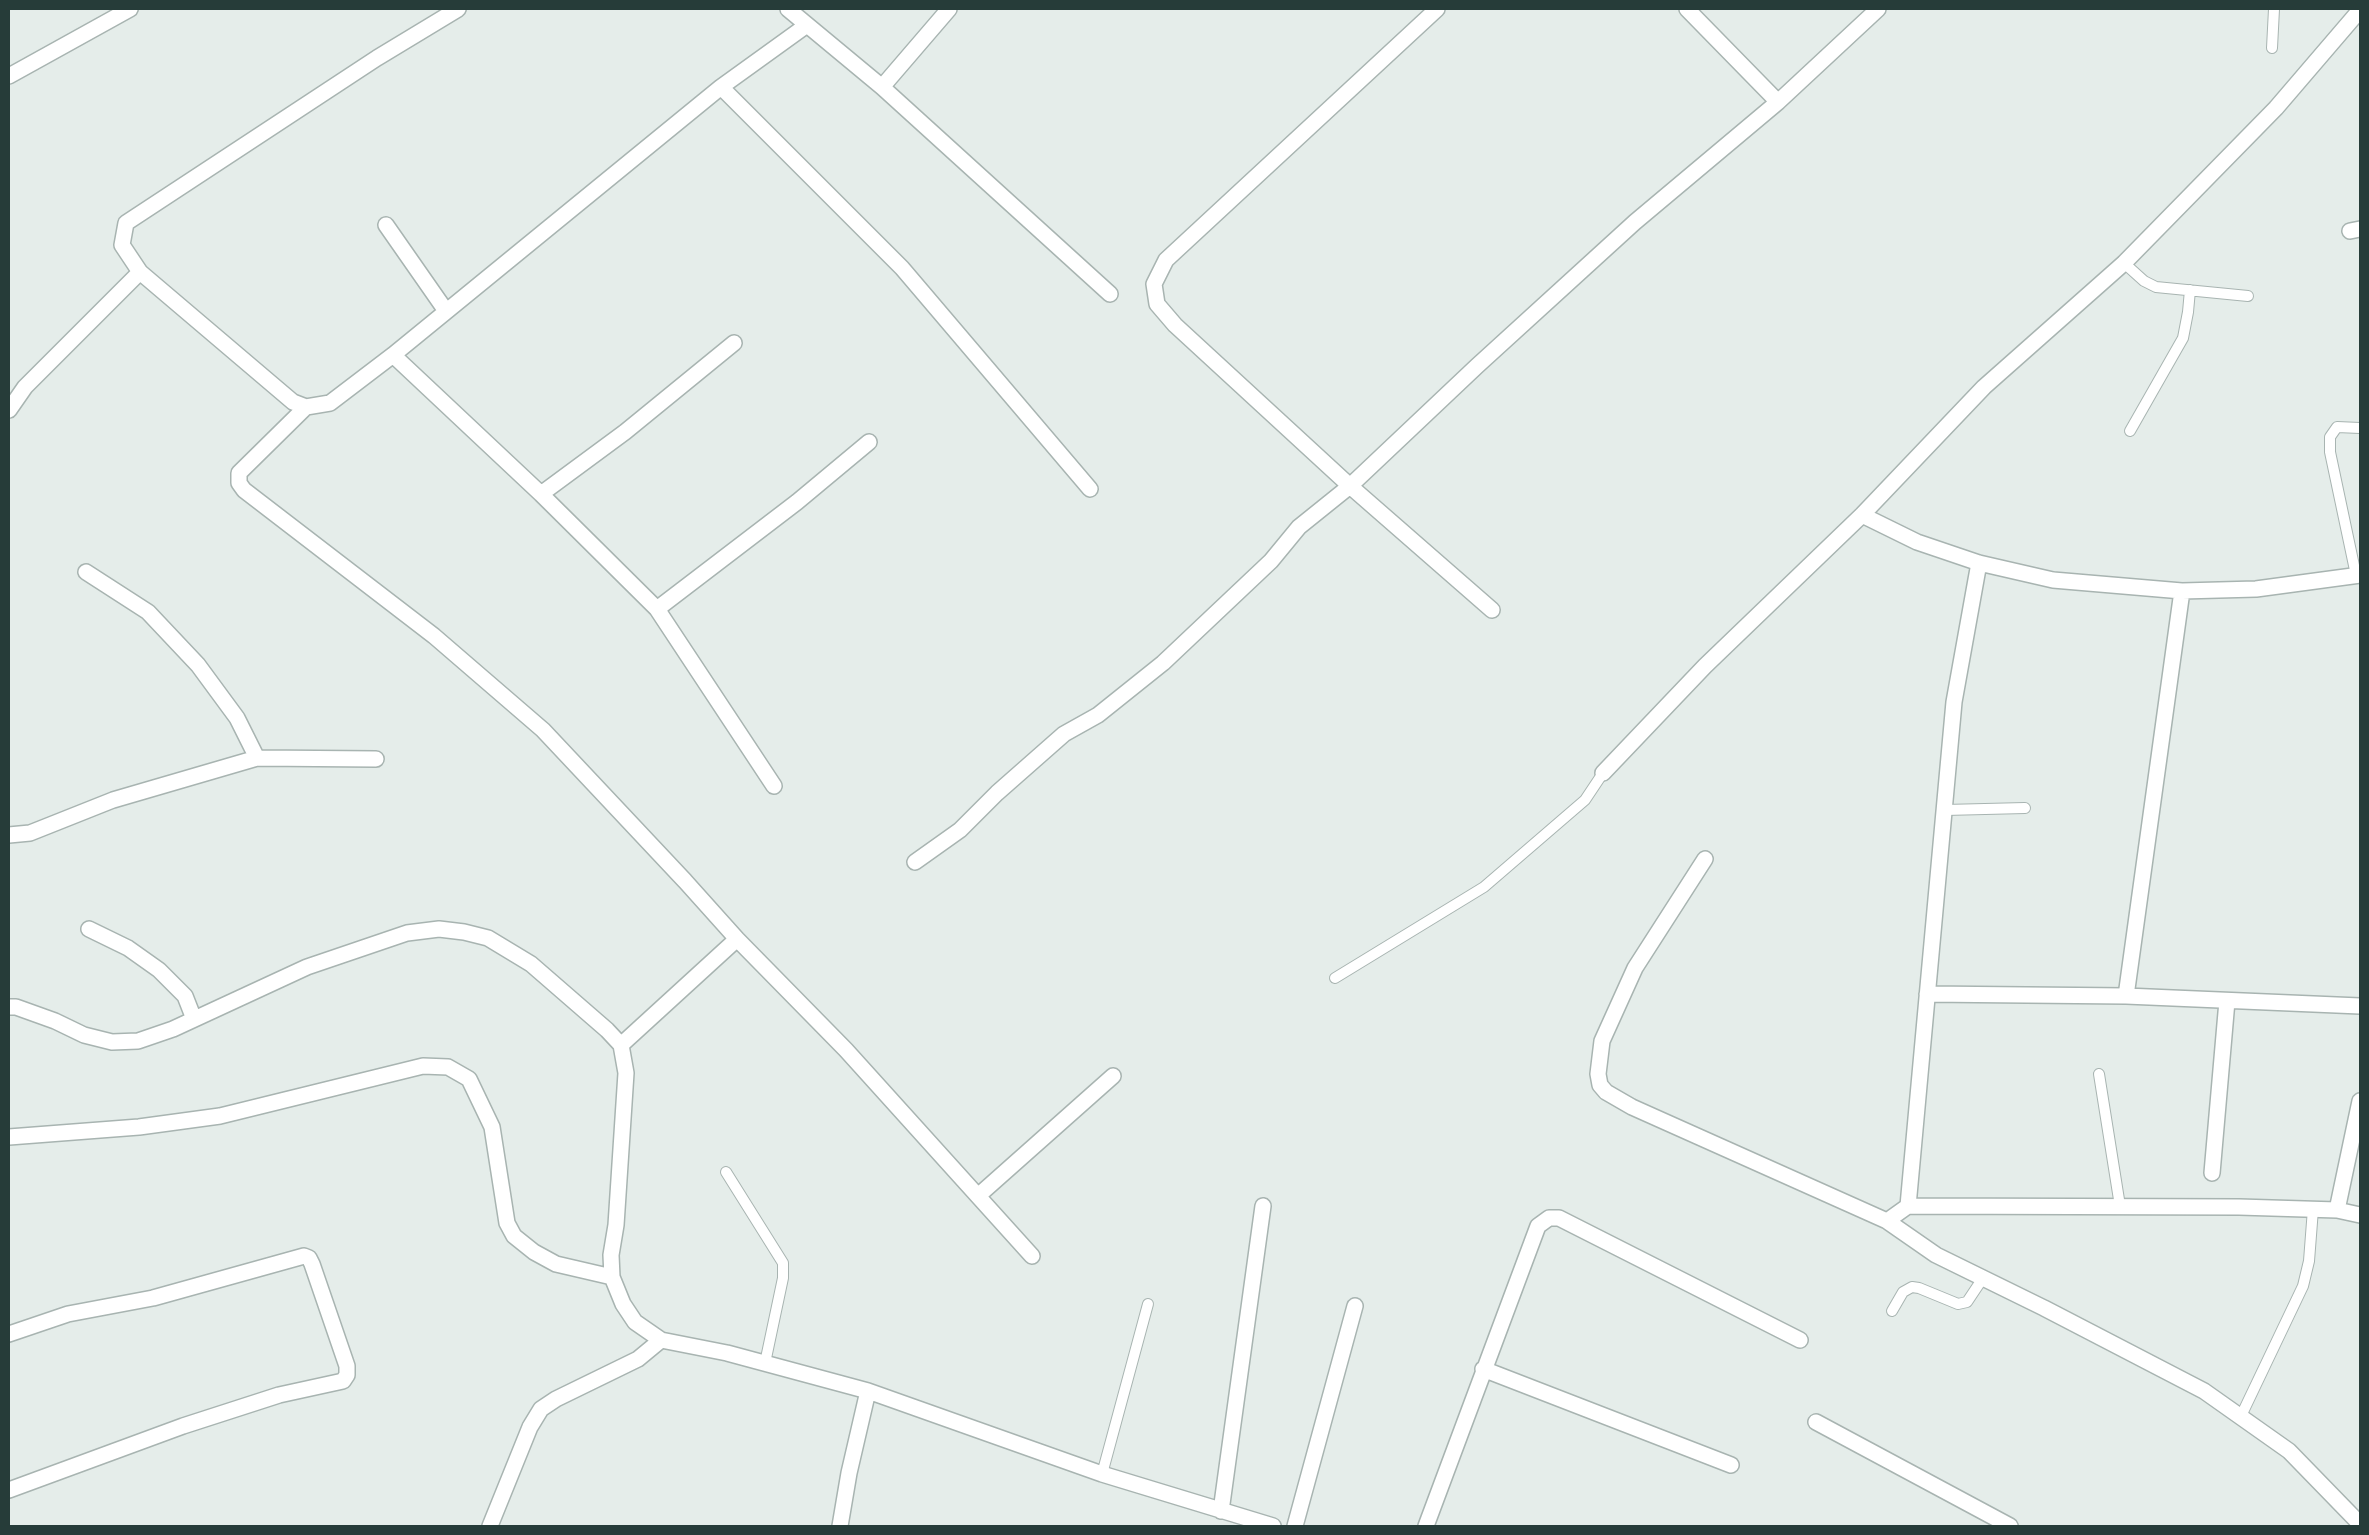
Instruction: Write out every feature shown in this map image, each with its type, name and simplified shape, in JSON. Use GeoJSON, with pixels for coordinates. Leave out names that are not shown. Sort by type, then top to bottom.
{"type":"FeatureCollection","features":[{"type":"Feature","properties":{"kind":"street"},"geometry":{"type":"LineString","coordinates":[[9,76],[130,9]]}},
{"type":"Feature","properties":{"kind":"street"},"geometry":{"type":"LineString","coordinates":[[306,407],[293,402],[140,272],[122,245],[126,223],[377,58],[458,9]]}},
{"type":"Feature","properties":{"kind":"street"},"geometry":{"type":"LineString","coordinates":[[788,9],[882,86],[1110,294]]}},
{"type":"Feature","properties":{"kind":"street"},"geometry":{"type":"LineString","coordinates":[[882,86],[949,9]]}},
{"type":"Feature","properties":{"kind":"street"},"geometry":{"type":"LineString","coordinates":[[1437,9],[1166,260],[1154,284],[1157,304],[1175,325],[1350,486],[1492,610]]}},
{"type":"Feature","properties":{"kind":"street"},"geometry":{"type":"LineString","coordinates":[[1687,9],[1778,102]]}},
{"type":"Feature","properties":{"kind":"street"},"geometry":{"type":"LineString","coordinates":[[915,862],[960,830],[997,793],[1064,734],[1098,714],[1163,663],[1271,561],[1300,527],[1350,486],[1484,359],[1635,222],[1778,102],[1878,9]]}},
{"type":"Feature","properties":{"kind":"street"},"geometry":{"type":"LineString","coordinates":[[1603,773],[1704,666],[1862,515],[1984,387],[2124,264],[2276,108],[2360,10]]}},
{"type":"Feature","properties":{"kind":"street"},"geometry":{"type":"LineString","coordinates":[[807,25],[720,87],[393,355],[330,402],[306,407],[239,473],[239,483],[244,490],[434,636],[543,730],[737,939],[846,1050],[1032,1256]]}},
{"type":"Feature","properties":{"kind":"street"},"geometry":{"type":"LineString","coordinates":[[720,87],[902,268],[1090,489]]}},
{"type":"Feature","properties":{"kind":"street"},"geometry":{"type":"LineString","coordinates":[[386,225],[446,311]]}},
{"type":"Feature","properties":{"kind":"street"},"geometry":{"type":"LineString","coordinates":[[9,410],[25,387],[140,272]]}},
{"type":"Feature","properties":{"kind":"street"},"geometry":{"type":"LineString","coordinates":[[541,494],[625,432],[734,343]]}},
{"type":"Feature","properties":{"kind":"street"},"geometry":{"type":"LineString","coordinates":[[393,355],[541,494],[657,609],[774,786]]}},
{"type":"Feature","properties":{"kind":"street"},"geometry":{"type":"LineString","coordinates":[[657,609],[797,502],[868,442]]}},
{"type":"Feature","properties":{"kind":"street"},"geometry":{"type":"LineString","coordinates":[[1862,515],[1918,542],[1979,563],[2053,580],[2182,591],[2256,589],[2358,575]]}},
{"type":"Feature","properties":{"kind":"street"},"geometry":{"type":"LineString","coordinates":[[1908,1206],[1954,702],[1979,563]]}},
{"type":"Feature","properties":{"kind":"street"},"geometry":{"type":"LineString","coordinates":[[86,572],[148,612],[198,665],[237,718],[258,758]]}},
{"type":"Feature","properties":{"kind":"street"},"geometry":{"type":"LineString","coordinates":[[2126,996],[2182,591]]}},
{"type":"Feature","properties":{"kind":"street"},"geometry":{"type":"LineString","coordinates":[[9,835],[30,833],[113,800],[258,758],[376,759]]}},
{"type":"Feature","properties":{"kind":"street"},"geometry":{"type":"LineString","coordinates":[[1705,860],[1635,968],[1602,1041],[1598,1074],[1600,1085],[1606,1092],[1632,1107],[1887,1221],[1936,1255],[2204,1391],[2289,1451],[2360,1524]]}},
{"type":"Feature","properties":{"kind":"street"},"geometry":{"type":"LineString","coordinates":[[89,930],[128,948],[159,970],[185,996],[194,1019]]}},
{"type":"Feature","properties":{"kind":"street"},"geometry":{"type":"LineString","coordinates":[[9,1007],[16,1007],[56,1021],[84,1035],[112,1042],[138,1041],[194,1019],[307,967],[407,933],[439,930],[464,932],[488,938],[531,964],[622,1045],[626,1073],[616,1225],[611,1255],[612,1278],[623,1304],[635,1322],[661,1340],[765,1363],[868,1391],[1102,1474],[1273,1526]]}},
{"type":"Feature","properties":{"kind":"street"},"geometry":{"type":"LineString","coordinates":[[622,1045],[737,939]]}},
{"type":"Feature","properties":{"kind":"street"},"geometry":{"type":"LineString","coordinates":[[1927,994],[2126,996],[2227,1002],[2360,1006]]}},
{"type":"Feature","properties":{"kind":"street"},"geometry":{"type":"LineString","coordinates":[[2212,1174],[2227,1002]]}},
{"type":"Feature","properties":{"kind":"street"},"geometry":{"type":"LineString","coordinates":[[9,1137],[139,1127],[220,1116],[423,1066],[448,1067],[469,1079],[492,1127],[507,1223],[514,1236],[534,1252],[556,1264],[612,1278]]}},
{"type":"Feature","properties":{"kind":"street"},"geometry":{"type":"LineString","coordinates":[[978,1195],[1113,1076]]}},
{"type":"Feature","properties":{"kind":"street"},"geometry":{"type":"LineString","coordinates":[[2337,1210],[2360,1101]]}},
{"type":"Feature","properties":{"kind":"street"},"geometry":{"type":"LineString","coordinates":[[1221,1511],[1263,1206]]}},
{"type":"Feature","properties":{"kind":"street"},"geometry":{"type":"LineString","coordinates":[[1887,1221],[1908,1206],[2120,1206],[2313,1209],[2337,1210],[2360,1215]]}},
{"type":"Feature","properties":{"kind":"street"},"geometry":{"type":"LineString","coordinates":[[1426,1526],[1483,1369],[1538,1226],[1549,1218],[1560,1218],[1800,1340]]}},
{"type":"Feature","properties":{"kind":"street"},"geometry":{"type":"LineString","coordinates":[[9,1334],[68,1314],[153,1298],[304,1256],[310,1258],[347,1366],[347,1375],[343,1381],[279,1395],[183,1426],[9,1490]]}},
{"type":"Feature","properties":{"kind":"street"},"geometry":{"type":"LineString","coordinates":[[1295,1526],[1355,1306]]}},
{"type":"Feature","properties":{"kind":"street"},"geometry":{"type":"LineString","coordinates":[[490,1526],[530,1427],[541,1409],[556,1399],[638,1359],[661,1340]]}},
{"type":"Feature","properties":{"kind":"street"},"geometry":{"type":"LineString","coordinates":[[1483,1369],[1731,1465]]}},
{"type":"Feature","properties":{"kind":"street"},"geometry":{"type":"LineString","coordinates":[[840,1526],[849,1473],[868,1391]]}},
{"type":"Feature","properties":{"kind":"street"},"geometry":{"type":"LineString","coordinates":[[1816,1422],[2010,1526]]}},
{"type":"Feature","properties":{"kind":"lane"},"geometry":{"type":"LineString","coordinates":[[2272,48],[2274,9]]}},
{"type":"Feature","properties":{"kind":"lane"},"geometry":{"type":"LineString","coordinates":[[2124,264],[2150,285],[2248,296]]}},
{"type":"Feature","properties":{"kind":"lane"},"geometry":{"type":"LineString","coordinates":[[2130,431],[2183,338],[2190,290]]}},
{"type":"Feature","properties":{"kind":"lane"},"geometry":{"type":"LineString","coordinates":[[2358,575],[2330,452],[2330,437],[2337,427],[2360,428]]}},
{"type":"Feature","properties":{"kind":"lane"},"geometry":{"type":"LineString","coordinates":[[1335,978],[1484,886],[1585,800],[1603,773]]}},
{"type":"Feature","properties":{"kind":"lane"},"geometry":{"type":"LineString","coordinates":[[1945,810],[2026,808]]}},
{"type":"Feature","properties":{"kind":"lane"},"geometry":{"type":"LineString","coordinates":[[2099,1074],[2120,1206]]}},
{"type":"Feature","properties":{"kind":"lane"},"geometry":{"type":"LineString","coordinates":[[726,1172],[783,1263],[783,1278],[765,1363]]}},
{"type":"Feature","properties":{"kind":"lane"},"geometry":{"type":"LineString","coordinates":[[2241,1416],[2303,1286],[2309,1261],[2313,1209]]}},
{"type":"Feature","properties":{"kind":"lane"},"geometry":{"type":"LineString","coordinates":[[1892,1312],[1903,1292],[1912,1287],[1958,1304],[1967,1302],[1983,1278]]}},
{"type":"Feature","properties":{"kind":"lane"},"geometry":{"type":"LineString","coordinates":[[1102,1474],[1148,1304]]}}]}
